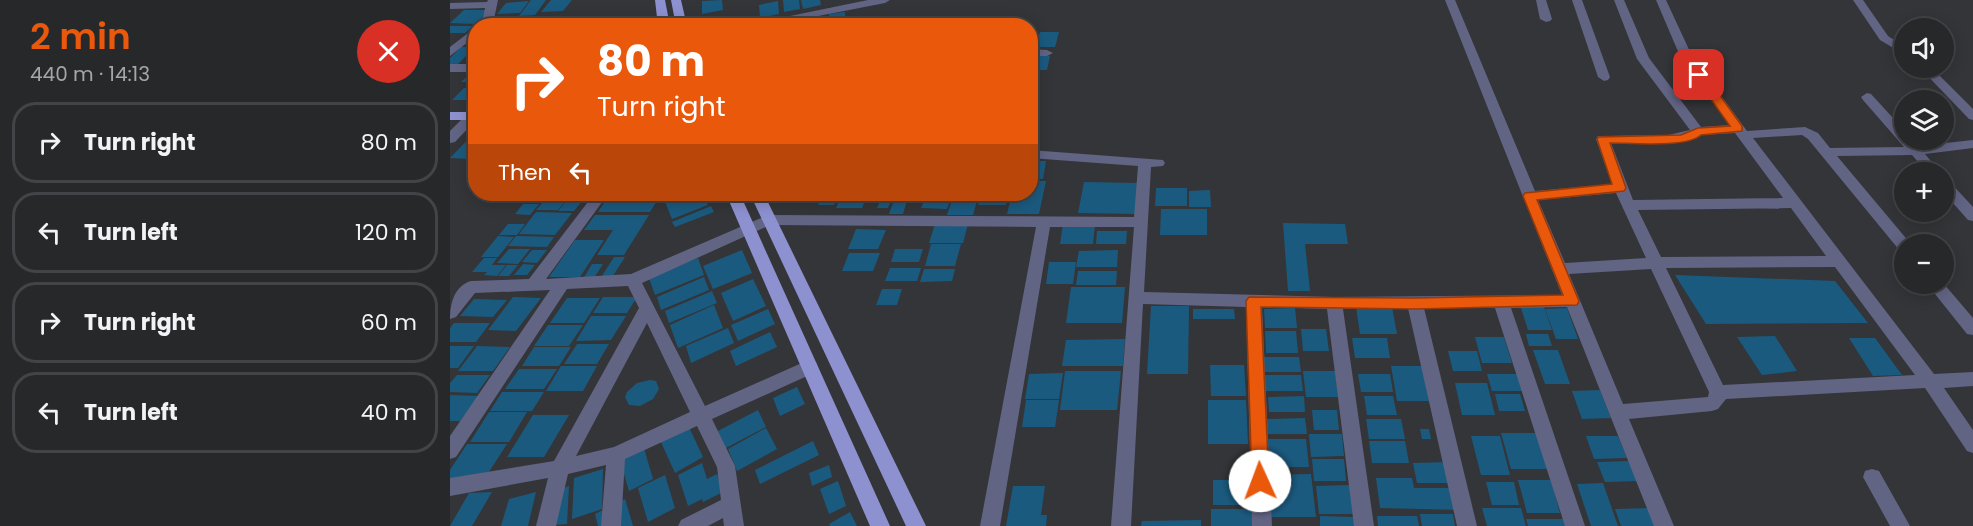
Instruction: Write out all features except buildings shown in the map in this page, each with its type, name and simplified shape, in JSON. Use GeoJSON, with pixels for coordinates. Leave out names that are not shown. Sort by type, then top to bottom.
{"type":"FeatureCollection","features":[{"type":"Feature","properties":{"kind":"main road"},"geometry":{"type":"LineString","coordinates":[[660,0],[663,18]]}},
{"type":"Feature","properties":{"kind":"main road"},"geometry":{"type":"LineString","coordinates":[[676,0],[680,18]]}},
{"type":"Feature","properties":{"kind":"main road"},"geometry":{"type":"LineString","coordinates":[[450,116],[468,116]]}},
{"type":"Feature","properties":{"kind":"main road"},"geometry":{"type":"LineString","coordinates":[[736,201],[878,525]]}},
{"type":"Feature","properties":{"kind":"main road"},"geometry":{"type":"LineString","coordinates":[[760,201],[916,526]]}},
{"type":"Feature","properties":{"kind":"street"},"geometry":{"type":"LineString","coordinates":[[450,6],[507,0]]}},
{"type":"Feature","properties":{"kind":"street"},"geometry":{"type":"LineString","coordinates":[[794,18],[885,0]]}},
{"type":"Feature","properties":{"kind":"street"},"geometry":{"type":"LineString","coordinates":[[1450,0],[1664,526]]}},
{"type":"Feature","properties":{"kind":"street"},"geometry":{"type":"LineString","coordinates":[[1541,0],[1546,19]]}},
{"type":"Feature","properties":{"kind":"street"},"geometry":{"type":"LineString","coordinates":[[1576,0],[1604,77]]}},
{"type":"Feature","properties":{"kind":"street"},"geometry":{"type":"LineString","coordinates":[[1619,0],[1642,59],[1698,131]]}},
{"type":"Feature","properties":{"kind":"street"},"geometry":{"type":"LineString","coordinates":[[1661,0],[1686,57],[1837,261],[1929,380],[1973,445]]}},
{"type":"Feature","properties":{"kind":"street"},"geometry":{"type":"LineString","coordinates":[[1858,0],[1884,38],[1894,45]]}},
{"type":"Feature","properties":{"kind":"street"},"geometry":{"type":"LineString","coordinates":[[488,18],[493,2]]}},
{"type":"Feature","properties":{"kind":"street"},"geometry":{"type":"LineString","coordinates":[[450,53],[468,37]]}},
{"type":"Feature","properties":{"kind":"street"},"geometry":{"type":"LineString","coordinates":[[1038,52],[1047,53]]}},
{"type":"Feature","properties":{"kind":"street"},"geometry":{"type":"LineString","coordinates":[[450,68],[468,68]]}},
{"type":"Feature","properties":{"kind":"street"},"geometry":{"type":"LineString","coordinates":[[1936,78],[1973,116]]}},
{"type":"Feature","properties":{"kind":"street"},"geometry":{"type":"LineString","coordinates":[[1866,97],[1924,162]]}},
{"type":"Feature","properties":{"kind":"street"},"geometry":{"type":"LineString","coordinates":[[1958,101],[1973,102]]}},
{"type":"Feature","properties":{"kind":"street"},"geometry":{"type":"LineString","coordinates":[[450,139],[468,122]]}},
{"type":"Feature","properties":{"kind":"street"},"geometry":{"type":"LineString","coordinates":[[1618,412],[1712,404],[1717,399],[1718,392],[1620,188],[1603,139],[1681,139],[1695,135],[1698,131],[1805,131],[1813,136],[1827,152],[1894,234]]}},
{"type":"Feature","properties":{"kind":"street"},"geometry":{"type":"LineString","coordinates":[[1827,152],[1914,151],[1973,144]]}},
{"type":"Feature","properties":{"kind":"street"},"geometry":{"type":"LineString","coordinates":[[1038,155],[1152,163],[1142,222],[1120,526]]}},
{"type":"Feature","properties":{"kind":"street"},"geometry":{"type":"LineString","coordinates":[[1529,196],[1620,188]]}},
{"type":"Feature","properties":{"kind":"street"},"geometry":{"type":"LineString","coordinates":[[1954,195],[1973,216]]}},
{"type":"Feature","properties":{"kind":"street"},"geometry":{"type":"LineString","coordinates":[[534,285],[596,201]]}},
{"type":"Feature","properties":{"kind":"street"},"geometry":{"type":"LineString","coordinates":[[1628,205],[1794,203]]}},
{"type":"Feature","properties":{"kind":"street"},"geometry":{"type":"LineString","coordinates":[[450,313],[471,287],[633,280],[768,220],[1142,222]]}},
{"type":"Feature","properties":{"kind":"street"},"geometry":{"type":"LineString","coordinates":[[990,526],[1044,222]]}},
{"type":"Feature","properties":{"kind":"street"},"geometry":{"type":"LineString","coordinates":[[1559,269],[1656,263],[1837,261]]}},
{"type":"Feature","properties":{"kind":"street"},"geometry":{"type":"LineString","coordinates":[[633,280],[726,466],[734,526]]}},
{"type":"Feature","properties":{"kind":"street"},"geometry":{"type":"LineString","coordinates":[[450,451],[562,284]]}},
{"type":"Feature","properties":{"kind":"street"},"geometry":{"type":"LineString","coordinates":[[1943,294],[1973,329]]}},
{"type":"Feature","properties":{"kind":"street"},"geometry":{"type":"LineString","coordinates":[[1137,298],[1415,304],[1572,301]]}},
{"type":"Feature","properties":{"kind":"street"},"geometry":{"type":"LineString","coordinates":[[1254,301],[1262,526]]}},
{"type":"Feature","properties":{"kind":"street"},"geometry":{"type":"LineString","coordinates":[[1501,301],[1575,526]]}},
{"type":"Feature","properties":{"kind":"street"},"geometry":{"type":"LineString","coordinates":[[1334,303],[1364,526]]}},
{"type":"Feature","properties":{"kind":"street"},"geometry":{"type":"LineString","coordinates":[[1415,304],[1467,526]]}},
{"type":"Feature","properties":{"kind":"street"},"geometry":{"type":"LineString","coordinates":[[546,526],[560,468],[647,308]]}},
{"type":"Feature","properties":{"kind":"street"},"geometry":{"type":"LineString","coordinates":[[450,487],[560,468],[616,454],[810,367]]}},
{"type":"Feature","properties":{"kind":"street"},"geometry":{"type":"LineString","coordinates":[[1718,392],[1973,379]]}},
{"type":"Feature","properties":{"kind":"street"},"geometry":{"type":"LineString","coordinates":[[611,526],[616,454]]}},
{"type":"Feature","properties":{"kind":"street"},"geometry":{"type":"LineString","coordinates":[[1872,477],[1900,526]]}},
{"type":"Feature","properties":{"kind":"street"},"geometry":{"type":"LineString","coordinates":[[688,526],[732,504]]}},
{"type":"Feature","properties":{"kind":"route"},"geometry":{"type":"LineString","coordinates":[[1260,481],[1254,301],[1415,304],[1572,301],[1529,196],[1620,188],[1603,139],[1681,139],[1689,138],[1698,131],[1738,129],[1699,75]]}}]}
